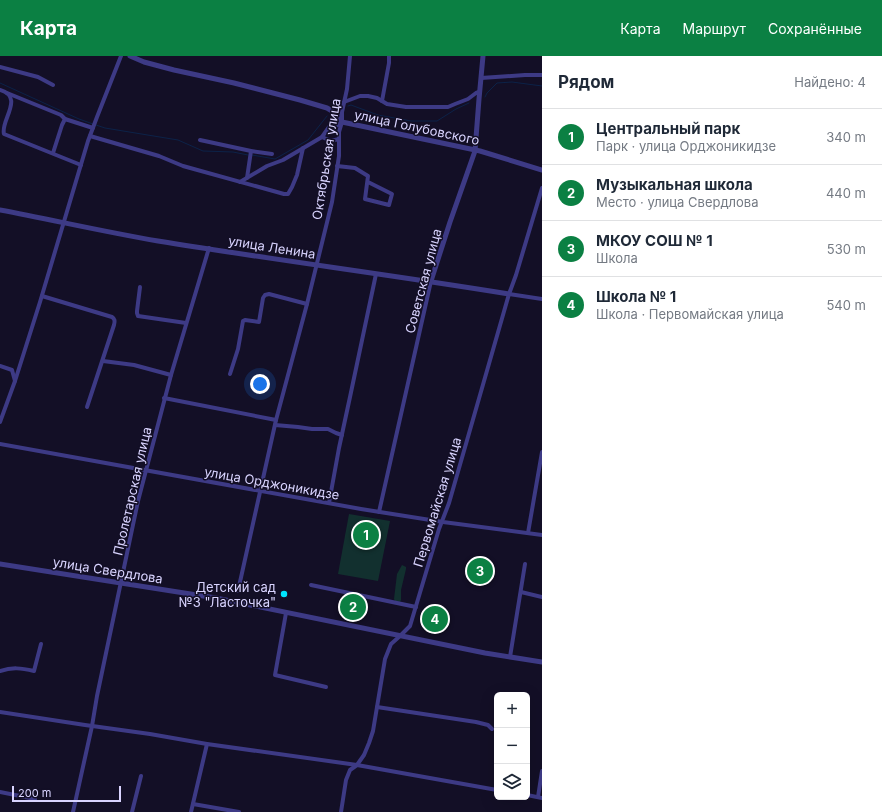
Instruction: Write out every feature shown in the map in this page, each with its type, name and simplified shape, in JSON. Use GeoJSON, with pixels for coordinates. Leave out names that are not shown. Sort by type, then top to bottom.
{"type":"FeatureCollection","features":[{"type":"Feature","properties":{"kind":"street"},"geometry":{"type":"LineString","coordinates":[[0,422],[15,381],[42,296],[92,129],[121,56]]}},
{"type":"Feature","properties":{"kind":"street","name":"улица Голубовского"},"geometry":{"type":"LineString","coordinates":[[130,56],[144,62],[174,70],[300,100],[327,108],[337,114],[342,122],[476,151],[542,170]]}},
{"type":"Feature","properties":{"kind":"street","name":"Октябрьская улица"},"geometry":{"type":"LineString","coordinates":[[238,591],[276,420],[332,202],[339,156],[339,132],[342,127],[342,112],[347,89],[350,56]]}},
{"type":"Feature","properties":{"kind":"street"},"geometry":{"type":"LineString","coordinates":[[382,101],[389,56]]}},
{"type":"Feature","properties":{"kind":"street","name":"Советская улица"},"geometry":{"type":"LineString","coordinates":[[379,512],[431,281],[450,222],[476,151],[479,92],[483,56]]}},
{"type":"Feature","properties":{"kind":"street"},"geometry":{"type":"LineString","coordinates":[[0,67],[38,77],[53,85]]}},
{"type":"Feature","properties":{"kind":"street"},"geometry":{"type":"LineString","coordinates":[[481,78],[525,75],[542,76]]}},
{"type":"Feature","properties":{"kind":"street"},"geometry":{"type":"LineString","coordinates":[[0,90],[61,115],[65,119],[92,129]]}},
{"type":"Feature","properties":{"kind":"street"},"geometry":{"type":"LineString","coordinates":[[6,92],[11,103],[2,127],[2,132],[4,134],[81,164]]}},
{"type":"Feature","properties":{"kind":"street"},"geometry":{"type":"LineString","coordinates":[[344,102],[360,96],[368,96],[378,98],[387,104],[406,107],[448,107],[468,99],[476,92],[479,92]]}},
{"type":"Feature","properties":{"kind":"street"},"geometry":{"type":"LineString","coordinates":[[378,98],[383,95]]}},
{"type":"Feature","properties":{"kind":"street"},"geometry":{"type":"LineString","coordinates":[[53,153],[65,119]]}},
{"type":"Feature","properties":{"kind":"street"},"geometry":{"type":"LineString","coordinates":[[240,182],[322,137],[329,128],[342,122]]}},
{"type":"Feature","properties":{"kind":"street"},"geometry":{"type":"LineString","coordinates":[[90,136],[159,156],[183,166],[284,194],[288,194],[292,187],[303,148]]}},
{"type":"Feature","properties":{"kind":"street"},"geometry":{"type":"LineString","coordinates":[[322,137],[331,141],[339,139]]}},
{"type":"Feature","properties":{"kind":"street"},"geometry":{"type":"LineString","coordinates":[[200,140],[272,154]]}},
{"type":"Feature","properties":{"kind":"street"},"geometry":{"type":"LineString","coordinates":[[247,178],[251,150]]}},
{"type":"Feature","properties":{"kind":"street"},"geometry":{"type":"LineString","coordinates":[[337,166],[356,168],[368,176],[365,199],[389,205],[392,194],[368,182]]}},
{"type":"Feature","properties":{"kind":"street","name":"Первомайская улица"},"geometry":{"type":"LineString","coordinates":[[341,812],[346,780],[350,770],[357,765],[364,754],[373,731],[385,658],[391,644],[410,626],[439,529],[443,522],[509,294],[542,188]]}},
{"type":"Feature","properties":{"kind":"street","name":"улица Ленина"},"geometry":{"type":"LineString","coordinates":[[0,210],[158,241],[431,281],[542,299]]}},
{"type":"Feature","properties":{"kind":"street","name":"Пролетарская улица"},"geometry":{"type":"LineString","coordinates":[[73,812],[92,726],[133,521],[164,398],[209,248]]}},
{"type":"Feature","properties":{"kind":"street"},"geometry":{"type":"LineString","coordinates":[[329,503],[376,274]]}},
{"type":"Feature","properties":{"kind":"street"},"geometry":{"type":"LineString","coordinates":[[140,287],[137,311],[138,316],[186,324]]}},
{"type":"Feature","properties":{"kind":"street"},"geometry":{"type":"LineString","coordinates":[[230,374],[238,349],[243,321],[259,322],[263,298],[265,295],[269,294],[307,304]]}},
{"type":"Feature","properties":{"kind":"street"},"geometry":{"type":"LineString","coordinates":[[42,296],[114,318],[114,323],[87,407]]}},
{"type":"Feature","properties":{"kind":"street"},"geometry":{"type":"LineString","coordinates":[[102,361],[134,365],[171,375]]}},
{"type":"Feature","properties":{"kind":"street"},"geometry":{"type":"LineString","coordinates":[[0,366],[12,370],[15,381]]}},
{"type":"Feature","properties":{"kind":"street"},"geometry":{"type":"LineString","coordinates":[[164,398],[276,420]]}},
{"type":"Feature","properties":{"kind":"street"},"geometry":{"type":"LineString","coordinates":[[275,425],[312,429],[328,429],[342,435]]}},
{"type":"Feature","properties":{"kind":"street","name":"улица Орджоникидзе"},"geometry":{"type":"LineString","coordinates":[[0,444],[379,512],[542,535]]}},
{"type":"Feature","properties":{"kind":"street"},"geometry":{"type":"LineString","coordinates":[[528,533],[542,452]]}},
{"type":"Feature","properties":{"kind":"street","name":"улица Свердлова"},"geometry":{"type":"LineString","coordinates":[[0,564],[216,598],[485,653],[542,662]]}},
{"type":"Feature","properties":{"kind":"street"},"geometry":{"type":"LineString","coordinates":[[510,657],[525,564]]}},
{"type":"Feature","properties":{"kind":"street"},"geometry":{"type":"LineString","coordinates":[[311,585],[416,607]]}},
{"type":"Feature","properties":{"kind":"street"},"geometry":{"type":"LineString","coordinates":[[521,592],[542,597]]}},
{"type":"Feature","properties":{"kind":"street"},"geometry":{"type":"LineString","coordinates":[[286,613],[275,675],[326,686]]}},
{"type":"Feature","properties":{"kind":"street"},"geometry":{"type":"LineString","coordinates":[[0,671],[9,668],[34,671],[41,644]]}},
{"type":"Feature","properties":{"kind":"street"},"geometry":{"type":"LineString","coordinates":[[377,707],[476,722],[488,725],[492,729]]}},
{"type":"Feature","properties":{"kind":"street"},"geometry":{"type":"LineString","coordinates":[[0,712],[207,744],[357,765],[494,789]]}},
{"type":"Feature","properties":{"kind":"street"},"geometry":{"type":"LineString","coordinates":[[191,812],[207,744]]}},
{"type":"Feature","properties":{"kind":"street"},"geometry":{"type":"LineString","coordinates":[[530,796],[540,798],[542,771]]}},
{"type":"Feature","properties":{"kind":"street"},"geometry":{"type":"LineString","coordinates":[[132,812],[141,776]]}},
{"type":"Feature","properties":{"kind":"street"},"geometry":{"type":"LineString","coordinates":[[0,792],[35,799]]}},
{"type":"Feature","properties":{"kind":"street"},"geometry":{"type":"LineString","coordinates":[[193,804],[239,812]]}},
{"type":"Feature","properties":{"kind":"green space"},"geometry":{"type":"Polygon","coordinates":[[[349,514],[390,521],[378,581],[338,574],[349,514]]]}},
{"type":"Feature","properties":{"kind":"green space"},"geometry":{"type":"Polygon","coordinates":[[[402,565],[406,567],[406,569],[400,602],[395,601],[394,599],[397,574],[402,565]]]}},
{"type":"Feature","properties":{"kind":"waterway"},"geometry":{"type":"LineString","coordinates":[[485,97],[497,83],[512,82],[542,86]]}},
{"type":"Feature","properties":{"kind":"waterway"},"geometry":{"type":"LineString","coordinates":[[0,83],[93,124]]}},
{"type":"Feature","properties":{"kind":"waterway"},"geometry":{"type":"LineString","coordinates":[[348,106],[351,105],[378,115],[411,121],[437,121],[469,103]]}},
{"type":"Feature","properties":{"kind":"waterway"},"geometry":{"type":"LineString","coordinates":[[252,155],[275,159],[308,140],[327,116]]}},
{"type":"Feature","properties":{"kind":"waterway"},"geometry":{"type":"LineString","coordinates":[[96,125],[105,128],[178,140],[203,151],[233,152],[248,155]]}},
{"type":"Feature","properties":{"kind":"place","name":"Центральный парк"},"geometry":{"type":"Point","coordinates":[366,535]}},
{"type":"Feature","properties":{"kind":"place","name":"МКОУ СОШ № 1"},"geometry":{"type":"Point","coordinates":[480,571]}},
{"type":"Feature","properties":{"kind":"place","name":"Детский сад №3 \"Ласточка\""},"geometry":{"type":"Point","coordinates":[284,594]}},
{"type":"Feature","properties":{"kind":"place","name":"Музыкальная школа"},"geometry":{"type":"Point","coordinates":[353,607]}},
{"type":"Feature","properties":{"kind":"place","name":"Школа № 1"},"geometry":{"type":"Point","coordinates":[435,619]}}]}
